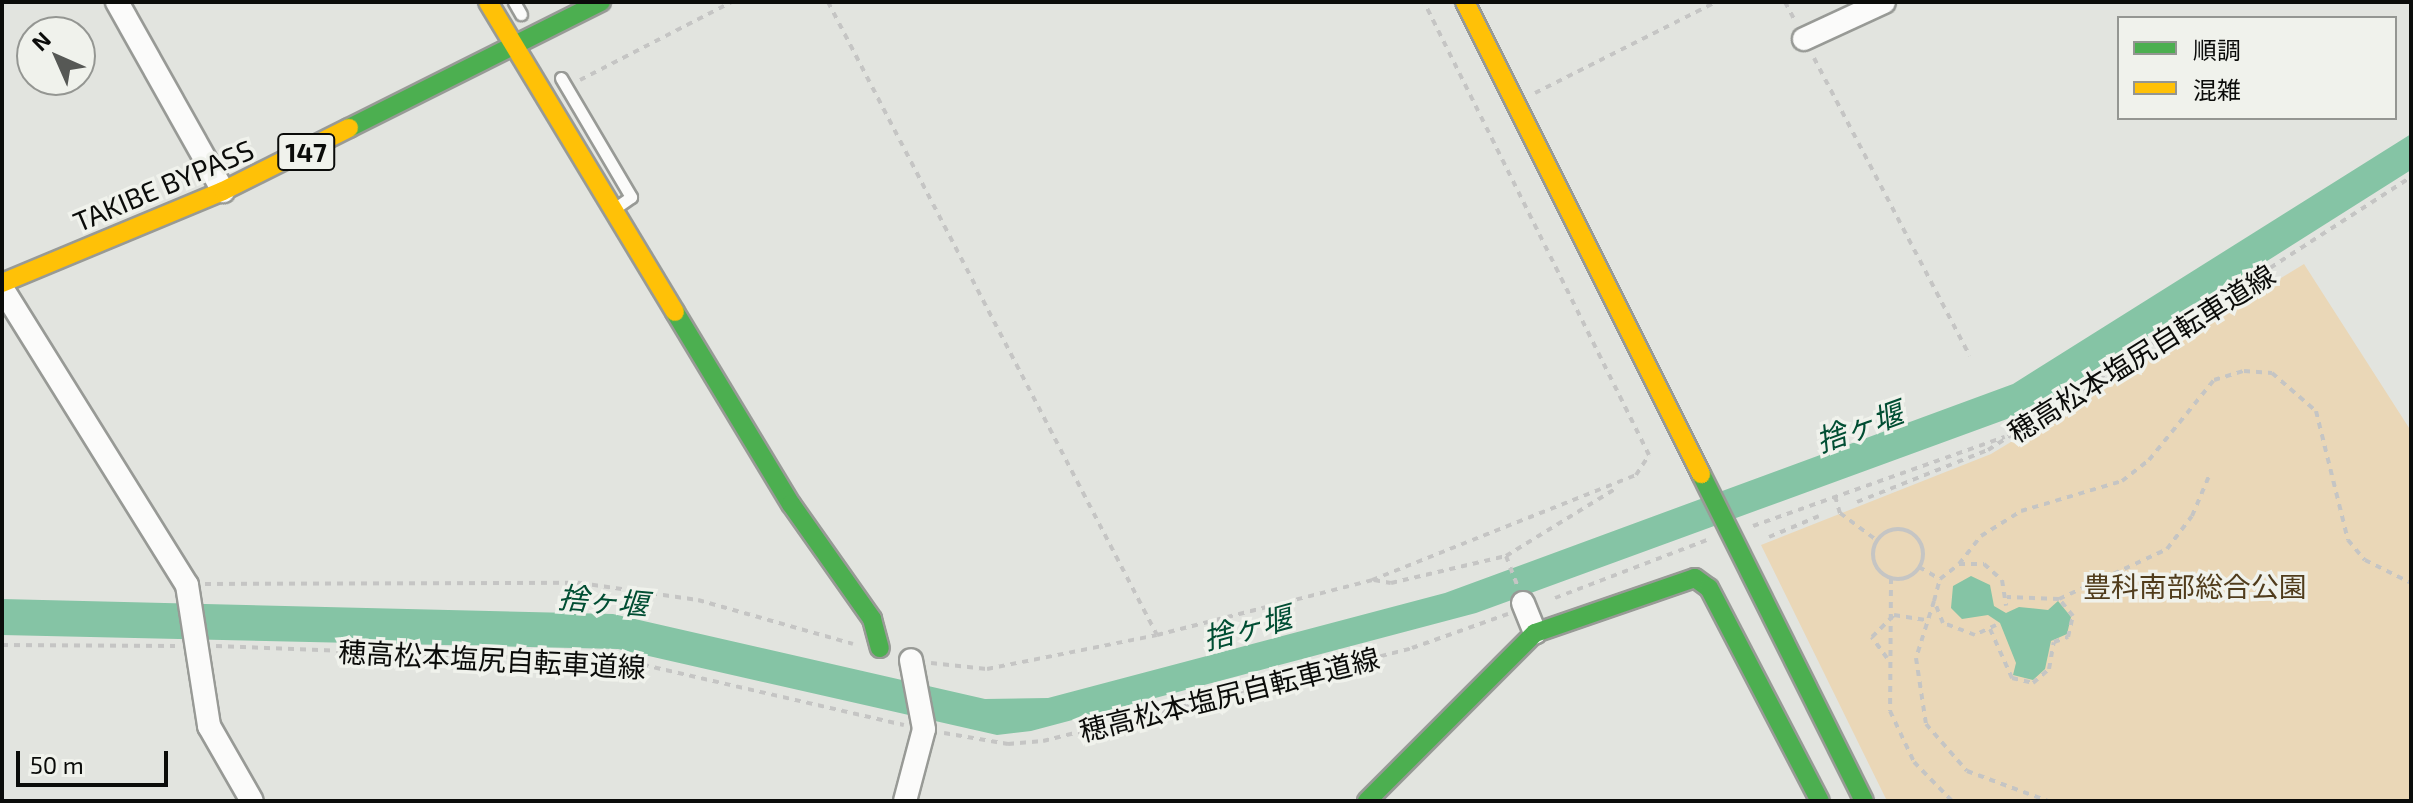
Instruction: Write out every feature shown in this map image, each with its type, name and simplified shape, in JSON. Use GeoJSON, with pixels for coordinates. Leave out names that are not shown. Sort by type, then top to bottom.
{"type":"FeatureCollection","features":[{"type":"Feature","properties":{"kind":"main road"},"geometry":{"type":"LineString","coordinates":[[488,2],[791,504],[872,619],[880,648]]}},
{"type":"Feature","properties":{"kind":"main road","name":"TAKIBE BYPASS"},"geometry":{"type":"LineString","coordinates":[[2,285],[223,191],[601,2]]}},
{"type":"Feature","properties":{"kind":"main road"},"geometry":{"type":"LineString","coordinates":[[1465,2],[1708,492],[1720,534],[1864,801]]}},
{"type":"Feature","properties":{"kind":"main road"},"geometry":{"type":"LineString","coordinates":[[1367,801],[1535,633],[1700,579],[1820,801]]}},
{"type":"Feature","properties":{"kind":"street"},"geometry":{"type":"LineString","coordinates":[[117,2],[223,191]]}},
{"type":"Feature","properties":{"kind":"street"},"geometry":{"type":"LineString","coordinates":[[1804,39],[1884,2]]}},
{"type":"Feature","properties":{"kind":"street"},"geometry":{"type":"LineString","coordinates":[[2,285],[189,592],[209,726],[252,801]]}},
{"type":"Feature","properties":{"kind":"street"},"geometry":{"type":"LineString","coordinates":[[1527,605],[1535,633]]}},
{"type":"Feature","properties":{"kind":"street"},"geometry":{"type":"LineString","coordinates":[[905,801],[924,726],[911,669]]}},
{"type":"Feature","properties":{"kind":"lane"},"geometry":{"type":"LineString","coordinates":[[514,2],[521,14]]}},
{"type":"Feature","properties":{"kind":"lane"},"geometry":{"type":"LineString","coordinates":[[564,82],[631,197],[613,210]]}},
{"type":"Feature","properties":{"kind":"path"},"geometry":{"type":"LineString","coordinates":[[564,82],[732,2]]}},
{"type":"Feature","properties":{"kind":"path"},"geometry":{"type":"LineString","coordinates":[[828,2],[1157,635]]}},
{"type":"Feature","properties":{"kind":"path"},"geometry":{"type":"LineString","coordinates":[[1372,580],[1391,583],[1506,556],[1636,475],[1649,455],[1424,2]]}},
{"type":"Feature","properties":{"kind":"path"},"geometry":{"type":"LineString","coordinates":[[1483,120],[1716,2]]}},
{"type":"Feature","properties":{"kind":"path"},"geometry":{"type":"LineString","coordinates":[[1785,2],[1970,356]]}},
{"type":"Feature","properties":{"kind":"path","name":"穂高松本塩尻自転車道線"},"geometry":{"type":"LineString","coordinates":[[1857,502],[2009,436],[2411,177]]}},
{"type":"Feature","properties":{"kind":"path"},"geometry":{"type":"LineString","coordinates":[[2048,801],[1967,771],[1926,724],[1916,658],[1940,579],[1959,564],[1981,536],[2021,511],[2122,481],[2149,460],[2214,380],[2244,371],[2272,373],[2316,411],[2348,540],[2365,560],[2411,583]]}},
{"type":"Feature","properties":{"kind":"path"},"geometry":{"type":"LineString","coordinates":[[1747,528],[2009,436]]}},
{"type":"Feature","properties":{"kind":"path"},"geometry":{"type":"LineString","coordinates":[[2007,597],[2059,599],[2167,549],[2192,516],[2209,476]]}},
{"type":"Feature","properties":{"kind":"path"},"geometry":{"type":"LineString","coordinates":[[911,669],[987,669],[1157,635],[1372,580],[1617,487]]}},
{"type":"Feature","properties":{"kind":"path"},"geometry":{"type":"LineString","coordinates":[[1835,496],[1840,513],[1876,540]]}},
{"type":"Feature","properties":{"kind":"path"},"geometry":{"type":"LineString","coordinates":[[1769,537],[1819,516]]}},
{"type":"Feature","properties":{"kind":"path"},"geometry":{"type":"LineString","coordinates":[[1891,578],[1907,577],[1919,567],[1923,550],[1915,534],[1890,529],[1876,540],[1874,563],[1891,578],[1894,615],[1887,658],[1890,711],[1899,735],[1931,784],[1952,801]]}},
{"type":"Feature","properties":{"kind":"path","name":"穂高松本塩尻自転車道線"},"geometry":{"type":"LineString","coordinates":[[2,645],[196,644],[631,662],[1008,744],[1043,741],[1398,651],[1720,534]]}},
{"type":"Feature","properties":{"kind":"path"},"geometry":{"type":"LineString","coordinates":[[1506,556],[1510,564]]}},
{"type":"Feature","properties":{"kind":"path"},"geometry":{"type":"LineString","coordinates":[[1959,564],[1994,570],[2007,597],[2006,606]]}},
{"type":"Feature","properties":{"kind":"path"},"geometry":{"type":"LineString","coordinates":[[1919,567],[1940,579]]}},
{"type":"Feature","properties":{"kind":"path"},"geometry":{"type":"LineString","coordinates":[[189,592],[580,583],[698,600],[880,648]]}},
{"type":"Feature","properties":{"kind":"path"},"geometry":{"type":"LineString","coordinates":[[1990,629],[2012,678],[2033,683],[2049,669],[2054,642],[2068,637],[2073,616],[2059,599]]}},
{"type":"Feature","properties":{"kind":"path"},"geometry":{"type":"LineString","coordinates":[[1934,601],[1952,630],[1975,635],[1996,625]]}},
{"type":"Feature","properties":{"kind":"path"},"geometry":{"type":"LineString","coordinates":[[1894,615],[1926,620]]}},
{"type":"Feature","properties":{"kind":"path"},"geometry":{"type":"LineString","coordinates":[[1887,658],[1872,637],[1894,615]]}},
{"type":"Feature","properties":{"kind":"green space","name":"豊科南部総合公園"},"geometry":{"type":"Polygon","coordinates":[[[2304,264],[2411,431],[2411,801],[1887,801],[1761,545],[1991,454],[2304,264]]]}},
{"type":"Feature","properties":{"kind":"shaded area"},"geometry":{"type":"Polygon","coordinates":[[[2411,134],[2411,170],[2052,397],[2007,419],[1476,613],[1031,731],[997,735],[618,649],[2,635],[2,599],[613,614],[985,699],[1048,698],[1445,593],[2013,384],[2411,134]]]}},
{"type":"Feature","properties":{"kind":"shaded area"},"geometry":{"type":"Polygon","coordinates":[[[1971,576],[1990,585],[1994,606],[2006,613],[2019,607],[2048,610],[2058,601],[2071,617],[2067,634],[2051,641],[2045,669],[2033,680],[2013,675],[2016,663],[2000,623],[1988,615],[1962,619],[1951,608],[1953,586],[1971,576]]]}},
{"type":"Feature","properties":{"kind":"traffic: fast"},"geometry":{"type":"LineString","coordinates":[[349,128],[601,2]]}},
{"type":"Feature","properties":{"kind":"traffic: fast"},"geometry":{"type":"LineString","coordinates":[[675,312],[791,504],[872,619],[880,648]]}},
{"type":"Feature","properties":{"kind":"traffic: fast"},"geometry":{"type":"LineString","coordinates":[[1701,474],[1864,801]]}},
{"type":"Feature","properties":{"kind":"traffic: fast"},"geometry":{"type":"LineString","coordinates":[[1367,801],[1535,633],[1695,578],[1709,588],[1820,801]]}},
{"type":"Feature","properties":{"kind":"traffic: slow"},"geometry":{"type":"LineString","coordinates":[[488,2],[675,312]]}},
{"type":"Feature","properties":{"kind":"traffic: slow"},"geometry":{"type":"LineString","coordinates":[[1465,2],[1701,474]]}},
{"type":"Feature","properties":{"kind":"traffic: slow"},"geometry":{"type":"LineString","coordinates":[[2,283],[223,191],[349,128]]}},
{"type":"Feature","properties":{"kind":"water label","name":"捨ヶ堰"},"geometry":{"type":"Point","coordinates":[1859,426]}},
{"type":"Feature","properties":{"kind":"water label","name":"捨ヶ堰"},"geometry":{"type":"Point","coordinates":[603,600]}},
{"type":"Feature","properties":{"kind":"water label","name":"捨ヶ堰"},"geometry":{"type":"Point","coordinates":[1247,627]}}]}
